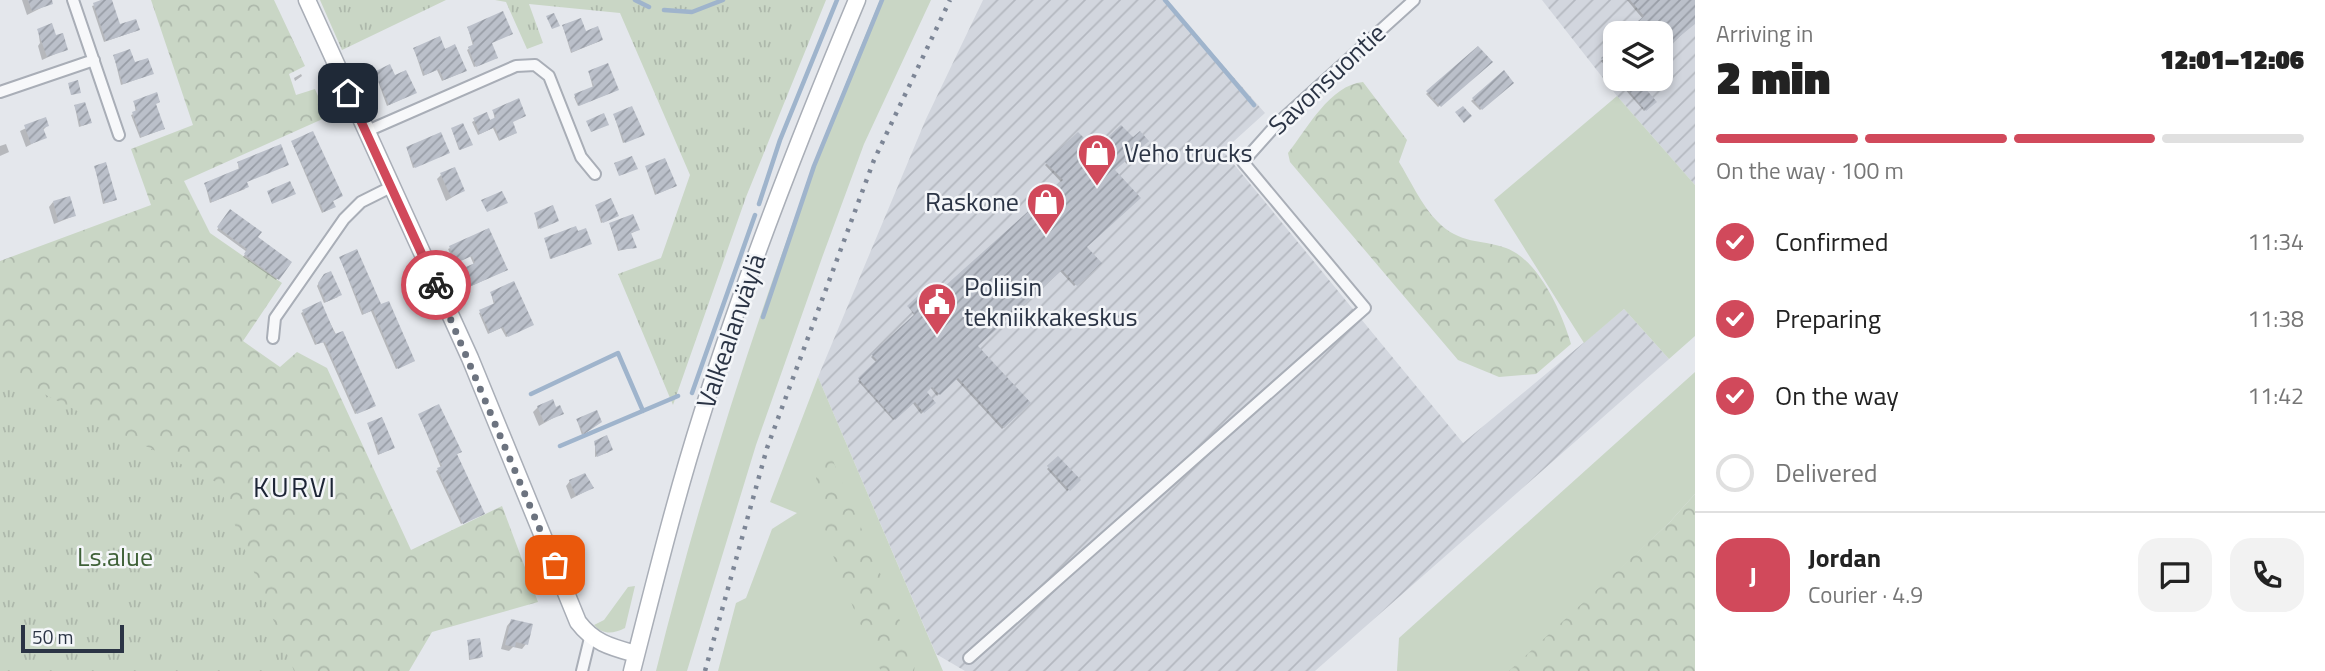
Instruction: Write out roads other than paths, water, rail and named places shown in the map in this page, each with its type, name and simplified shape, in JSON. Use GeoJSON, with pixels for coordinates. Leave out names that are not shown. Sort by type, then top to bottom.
{"type":"FeatureCollection","features":[{"type":"Feature","properties":{"kind":"street"},"geometry":{"type":"LineString","coordinates":[[72,0],[119,135]]}},
{"type":"Feature","properties":{"kind":"street"},"geometry":{"type":"LineString","coordinates":[[307,0],[470,358],[578,622],[590,638],[636,654]]}},
{"type":"Feature","properties":{"kind":"street","name":"Valkealanväylä"},"geometry":{"type":"LineString","coordinates":[[632,671],[686,469],[720,360],[799,140],[857,0]]}},
{"type":"Feature","properties":{"kind":"street","name":"Savonsuontie"},"geometry":{"type":"LineString","coordinates":[[969,658],[1365,308],[1254,179],[1243,162],[1277,124],[1414,0]]}},
{"type":"Feature","properties":{"kind":"street"},"geometry":{"type":"LineString","coordinates":[[0,92],[94,60]]}},
{"type":"Feature","properties":{"kind":"street"},"geometry":{"type":"LineString","coordinates":[[365,132],[516,66],[535,65],[549,76],[581,157],[595,174]]}},
{"type":"Feature","properties":{"kind":"street"},"geometry":{"type":"LineString","coordinates":[[273,338],[275,318],[344,219],[360,202],[391,187]]}},
{"type":"Feature","properties":{"kind":"street"},"geometry":{"type":"LineString","coordinates":[[582,671],[590,638]]}},
{"type":"Feature","properties":{"kind":"waterway"},"geometry":{"type":"LineString","coordinates":[[635,0],[649,7]]}},
{"type":"Feature","properties":{"kind":"waterway"},"geometry":{"type":"LineString","coordinates":[[664,10],[692,12],[723,0]]}},
{"type":"Feature","properties":{"kind":"waterway"},"geometry":{"type":"LineString","coordinates":[[759,204],[780,140],[837,0]]}},
{"type":"Feature","properties":{"kind":"waterway"},"geometry":{"type":"LineString","coordinates":[[763,317],[814,166],[882,0]]}},
{"type":"Feature","properties":{"kind":"waterway"},"geometry":{"type":"LineString","coordinates":[[1165,0],[1254,105]]}},
{"type":"Feature","properties":{"kind":"waterway"},"geometry":{"type":"LineString","coordinates":[[692,393],[755,215]]}},
{"type":"Feature","properties":{"kind":"waterway"},"geometry":{"type":"LineString","coordinates":[[531,394],[618,353],[643,411]]}},
{"type":"Feature","properties":{"kind":"waterway"},"geometry":{"type":"LineString","coordinates":[[560,446],[678,396]]}},
{"type":"Feature","properties":{"kind":"railway"},"geometry":{"type":"LineString","coordinates":[[705,671],[767,448],[874,160],[950,0]]}},
{"type":"Feature","properties":{"kind":"place","name":"Veho trucks"},"geometry":{"type":"Point","coordinates":[1097,187]}},
{"type":"Feature","properties":{"kind":"place","name":"Raskone"},"geometry":{"type":"Point","coordinates":[1046,236]}},
{"type":"Feature","properties":{"kind":"place","name":"Poliisin tekniikkakeskus"},"geometry":{"type":"Point","coordinates":[937,336]}},
{"type":"Feature","properties":{"kind":"district","name":"KURVI"},"geometry":{"type":"Point","coordinates":[295,487]}},
{"type":"Feature","properties":{"kind":"park label","name":"Ls.alue"},"geometry":{"type":"Point","coordinates":[115,557]}}]}
